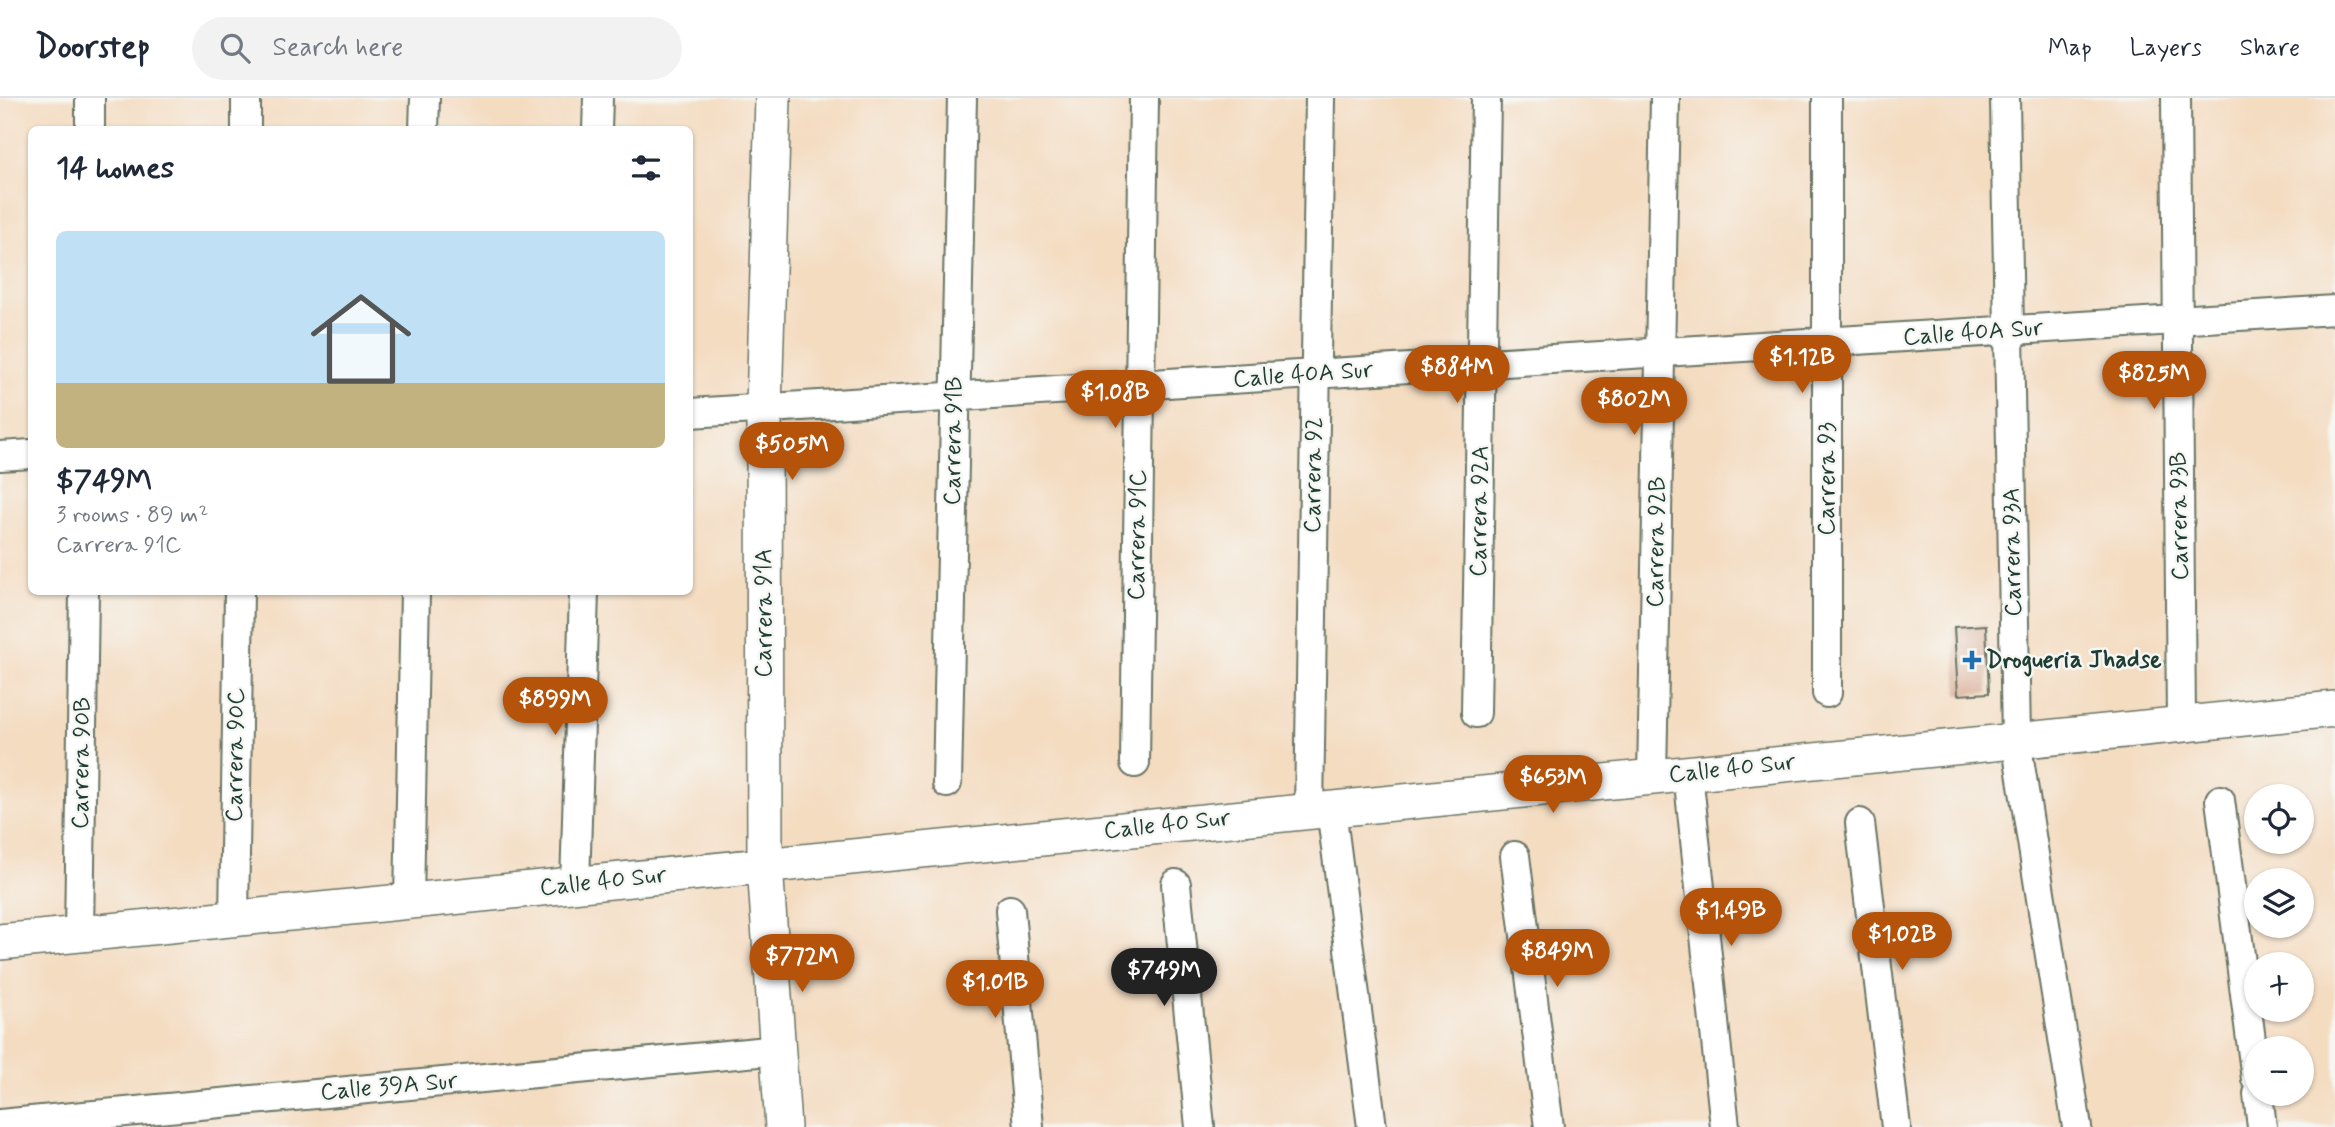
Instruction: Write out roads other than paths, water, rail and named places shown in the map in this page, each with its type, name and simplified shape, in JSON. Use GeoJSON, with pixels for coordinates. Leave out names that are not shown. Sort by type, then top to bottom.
{"type":"FeatureCollection","features":[{"type":"Feature","properties":{"kind":"street"},"geometry":{"type":"LineString","coordinates":[[90,98],[90,126]]}},
{"type":"Feature","properties":{"kind":"street"},"geometry":{"type":"LineString","coordinates":[[246,98],[246,126]]}},
{"type":"Feature","properties":{"kind":"street"},"geometry":{"type":"LineString","coordinates":[[424,126],[425,98]]}},
{"type":"Feature","properties":{"kind":"street"},"geometry":{"type":"LineString","coordinates":[[597,126],[598,98]]}},
{"type":"Feature","properties":{"kind":"street","name":"Carrera 91A"},"geometry":{"type":"LineString","coordinates":[[773,98],[764,408],[765,865],[783,1127]]}},
{"type":"Feature","properties":{"kind":"street","name":"Carrera 91B"},"geometry":{"type":"LineString","coordinates":[[947,783],[962,98]]}},
{"type":"Feature","properties":{"kind":"street","name":"Carrera 91C"},"geometry":{"type":"LineString","coordinates":[[1135,763],[1144,98]]}},
{"type":"Feature","properties":{"kind":"street","name":"Carrera 92"},"geometry":{"type":"LineString","coordinates":[[1320,98],[1316,374],[1320,810],[1372,1127]]}},
{"type":"Feature","properties":{"kind":"street","name":"Carrera 92A"},"geometry":{"type":"LineString","coordinates":[[1476,713],[1486,98]]}},
{"type":"Feature","properties":{"kind":"street","name":"Carrera 92B"},"geometry":{"type":"LineString","coordinates":[[1652,777],[1665,98]]}},
{"type":"Feature","properties":{"kind":"street","name":"Carrera 93"},"geometry":{"type":"LineString","coordinates":[[1827,98],[1827,692]]}},
{"type":"Feature","properties":{"kind":"street","name":"Carrera 93A"},"geometry":{"type":"LineString","coordinates":[[2005,98],[2016,740],[2077,1127]]}},
{"type":"Feature","properties":{"kind":"street","name":"Carrera 93B"},"geometry":{"type":"LineString","coordinates":[[2176,98],[2181,724]]}},
{"type":"Feature","properties":{"kind":"street","name":"Calle 40A Sur"},"geometry":{"type":"LineString","coordinates":[[693,413],[2335,310]]}},
{"type":"Feature","properties":{"kind":"street"},"geometry":{"type":"LineString","coordinates":[[0,456],[28,454]]}},
{"type":"Feature","properties":{"kind":"street","name":"Carrera 90B"},"geometry":{"type":"LineString","coordinates":[[79,934],[84,595]]}},
{"type":"Feature","properties":{"kind":"street","name":"Carrera 90C"},"geometry":{"type":"LineString","coordinates":[[234,919],[239,595]]}},
{"type":"Feature","properties":{"kind":"street"},"geometry":{"type":"LineString","coordinates":[[409,902],[415,595]]}},
{"type":"Feature","properties":{"kind":"street"},"geometry":{"type":"LineString","coordinates":[[575,885],[584,595]]}},
{"type":"Feature","properties":{"kind":"street","name":"Calle 40 Sur"},"geometry":{"type":"LineString","coordinates":[[0,942],[2335,709]]}},
{"type":"Feature","properties":{"kind":"street"},"geometry":{"type":"LineString","coordinates":[[1688,773],[1725,1127]]}},
{"type":"Feature","properties":{"kind":"street"},"geometry":{"type":"LineString","coordinates":[[2220,800],[2250,1036]]}},
{"type":"Feature","properties":{"kind":"street"},"geometry":{"type":"LineString","coordinates":[[1860,823],[1896,1127]]}},
{"type":"Feature","properties":{"kind":"street"},"geometry":{"type":"LineString","coordinates":[[1515,856],[1549,1127]]}},
{"type":"Feature","properties":{"kind":"street"},"geometry":{"type":"LineString","coordinates":[[1176,884],[1200,1127]]}},
{"type":"Feature","properties":{"kind":"street"},"geometry":{"type":"LineString","coordinates":[[1010,909],[1029,1127]]}},
{"type":"Feature","properties":{"kind":"street","name":"Calle 39A Sur"},"geometry":{"type":"LineString","coordinates":[[0,1125],[778,1050]]}},
{"type":"Feature","properties":{"kind":"street"},"geometry":{"type":"LineString","coordinates":[[2259,1106],[2262,1127]]}},
{"type":"Feature","properties":{"kind":"place","name":"Drogueria Jhadse"},"geometry":{"type":"Point","coordinates":[1972,660]}}]}
